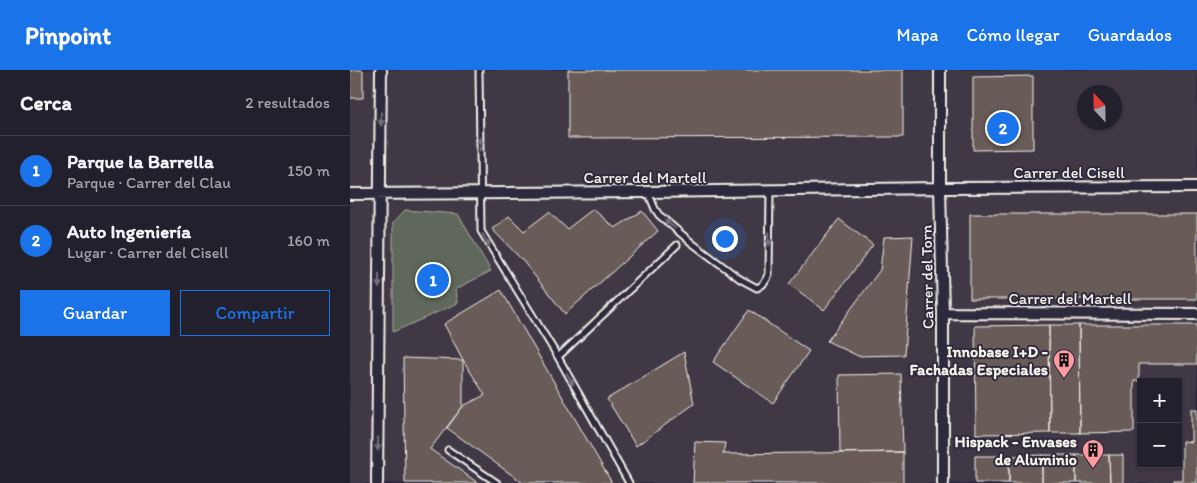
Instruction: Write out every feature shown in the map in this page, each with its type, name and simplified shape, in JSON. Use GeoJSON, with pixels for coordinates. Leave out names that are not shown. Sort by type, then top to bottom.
{"type":"FeatureCollection","features":[{"type":"Feature","properties":{"kind":"street"},"geometry":{"type":"LineString","coordinates":[[377,483],[382,70]]}},
{"type":"Feature","properties":{"kind":"street","name":"Carrer del Torn"},"geometry":{"type":"LineString","coordinates":[[940,70],[943,483]]}},
{"type":"Feature","properties":{"kind":"street","name":"Carrer del Cisell"},"geometry":{"type":"LineString","coordinates":[[940,188],[1197,187]]}},
{"type":"Feature","properties":{"kind":"street","name":"Carrer del Martell"},"geometry":{"type":"LineString","coordinates":[[350,194],[940,188]]}},
{"type":"Feature","properties":{"kind":"street","name":"Carrer del Martell"},"geometry":{"type":"LineString","coordinates":[[943,313],[1197,314]]}},
{"type":"Feature","properties":{"kind":"lane"},"geometry":{"type":"LineString","coordinates":[[479,70],[481,232],[558,357],[629,483]]}},
{"type":"Feature","properties":{"kind":"lane"},"geometry":{"type":"LineString","coordinates":[[648,192],[659,215],[692,243],[740,279],[757,288],[763,286],[769,274],[770,191]]}},
{"type":"Feature","properties":{"kind":"lane"},"geometry":{"type":"LineString","coordinates":[[558,357],[677,244]]}},
{"type":"Feature","properties":{"kind":"lane"},"geometry":{"type":"LineString","coordinates":[[448,450],[497,483]]}},
{"type":"Feature","properties":{"kind":"shaded area"},"geometry":{"type":"Polygon","coordinates":[[[350,70],[1197,70],[1197,483],[350,483],[350,70]]]}},
{"type":"Feature","properties":{"kind":"green space"},"geometry":{"type":"Polygon","coordinates":[[[405,210],[458,214],[491,271],[456,289],[458,303],[393,332],[393,223],[405,210]]]}},
{"type":"Feature","properties":{"kind":"building"},"geometry":{"type":"Polygon","coordinates":[[[350,70],[363,70],[363,98],[350,98],[350,70]]]}},
{"type":"Feature","properties":{"kind":"building"},"geometry":{"type":"Polygon","coordinates":[[[568,70],[903,70],[903,137],[568,138],[568,70]]]}},
{"type":"Feature","properties":{"kind":"building"},"geometry":{"type":"Polygon","coordinates":[[[1033,76],[1033,149],[973,150],[973,77],[1033,76]]]}},
{"type":"Feature","properties":{"kind":"building"},"geometry":{"type":"Polygon","coordinates":[[[593,209],[615,228],[642,211],[658,231],[565,314],[522,260],[492,229],[509,216],[524,231],[549,212],[567,229],[593,209]]]}},
{"type":"Feature","properties":{"kind":"building"},"geometry":{"type":"Polygon","coordinates":[[[970,214],[1197,214],[1197,299],[970,299],[970,214]]]}},
{"type":"Feature","properties":{"kind":"building"},"geometry":{"type":"Polygon","coordinates":[[[839,219],[873,245],[824,310],[789,284],[839,219]]]}},
{"type":"Feature","properties":{"kind":"building"},"geometry":{"type":"Polygon","coordinates":[[[913,236],[904,355],[858,356],[827,341],[880,270],[884,237],[913,236]]]}},
{"type":"Feature","properties":{"kind":"building"},"geometry":{"type":"Polygon","coordinates":[[[501,290],[612,483],[523,483],[447,428],[463,406],[485,395],[463,360],[444,324],[501,290]]]}},
{"type":"Feature","properties":{"kind":"building"},"geometry":{"type":"Polygon","coordinates":[[[749,310],[809,351],[773,403],[713,362],[749,310]]]}},
{"type":"Feature","properties":{"kind":"building","name":"Innobase I+D - Fachadas Especiales"},"geometry":{"type":"Polygon","coordinates":[[[1049,325],[1079,325],[1080,433],[1050,433],[1049,325]]]}},
{"type":"Feature","properties":{"kind":"building"},"geometry":{"type":"Polygon","coordinates":[[[1049,325],[1050,433],[976,434],[975,326],[1049,325]]]}},
{"type":"Feature","properties":{"kind":"building"},"geometry":{"type":"Polygon","coordinates":[[[1079,325],[1197,325],[1197,364],[1139,364],[1139,378],[1137,378],[1137,381],[1134,381],[1134,432],[1080,433],[1079,325]]]}},
{"type":"Feature","properties":{"kind":"building"},"geometry":{"type":"Polygon","coordinates":[[[684,352],[694,404],[636,446],[607,399],[684,352]]]}},
{"type":"Feature","properties":{"kind":"building"},"geometry":{"type":"Polygon","coordinates":[[[403,358],[463,360],[463,406],[430,449],[478,483],[405,483],[403,358]]]}},
{"type":"Feature","properties":{"kind":"building"},"geometry":{"type":"Polygon","coordinates":[[[901,374],[903,452],[840,453],[839,375],[901,374]]]}},
{"type":"Feature","properties":{"kind":"building"},"geometry":{"type":"Polygon","coordinates":[[[1191,409],[1197,409],[1197,483],[1173,483],[1173,480],[1182,480],[1182,441],[1191,442],[1191,409]]]}},
{"type":"Feature","properties":{"kind":"building"},"geometry":{"type":"Polygon","coordinates":[[[695,442],[725,443],[723,454],[903,452],[903,483],[693,483],[695,442]]]}},
{"type":"Feature","properties":{"kind":"building"},"geometry":{"type":"Polygon","coordinates":[[[1042,455],[1042,483],[1009,483],[1009,456],[1042,455]]]}},
{"type":"Feature","properties":{"kind":"building"},"geometry":{"type":"Polygon","coordinates":[[[1042,455],[1076,455],[1076,483],[1042,483],[1042,455]]]}},
{"type":"Feature","properties":{"kind":"building","name":"Hispack - Envases de Aluminio"},"geometry":{"type":"Polygon","coordinates":[[[1076,455],[1109,455],[1110,483],[1076,483],[1076,455]]]}},
{"type":"Feature","properties":{"kind":"building"},"geometry":{"type":"Polygon","coordinates":[[[1109,455],[1123,455],[1123,483],[1110,483],[1109,455]]]}},
{"type":"Feature","properties":{"kind":"building"},"geometry":{"type":"Polygon","coordinates":[[[975,456],[1009,456],[1009,483],[975,483],[975,456]]]}},
{"type":"Feature","properties":{"kind":"place","name":"Auto Ingeniería"},"geometry":{"type":"Point","coordinates":[1003,128]}},
{"type":"Feature","properties":{"kind":"place","name":"Parque la Barrella"},"geometry":{"type":"Point","coordinates":[433,280]}},
{"type":"Feature","properties":{"kind":"place","name":"Innobase I+D - Fachadas Especiales"},"geometry":{"type":"Point","coordinates":[1064,379]}},
{"type":"Feature","properties":{"kind":"place","name":"Hispack - Envases de Aluminio"},"geometry":{"type":"Point","coordinates":[1093,469]}}]}
